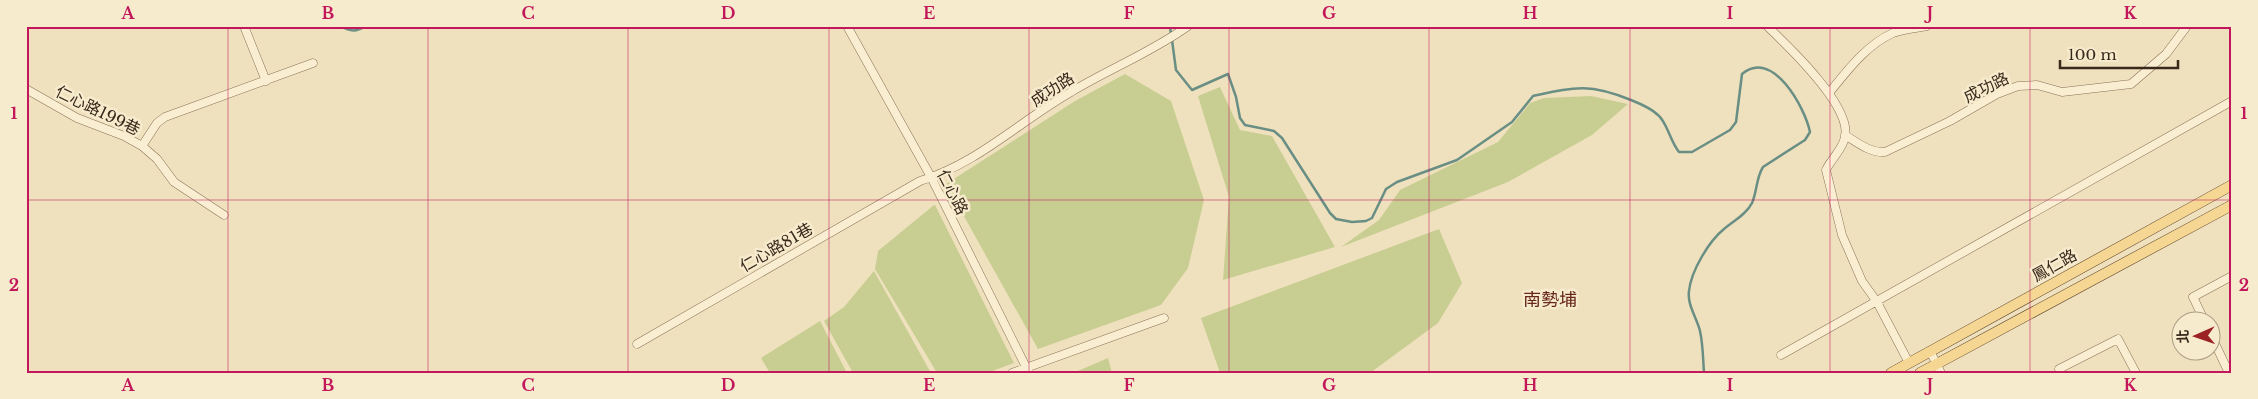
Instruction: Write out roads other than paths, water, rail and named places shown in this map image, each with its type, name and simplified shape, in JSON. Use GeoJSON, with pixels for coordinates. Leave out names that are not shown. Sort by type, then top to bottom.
{"type":"FeatureCollection","features":[{"type":"Feature","properties":{"kind":"main road","name":"鳳仁路"},"geometry":{"type":"LineString","coordinates":[[1891,373],[2232,184]]}},
{"type":"Feature","properties":{"kind":"main road","name":"鳳仁路"},"geometry":{"type":"LineString","coordinates":[[1920,373],[1939,368],[2232,205]]}},
{"type":"Feature","properties":{"kind":"street"},"geometry":{"type":"LineString","coordinates":[[244,26],[266,81]]}},
{"type":"Feature","properties":{"kind":"street","name":"仁心路"},"geometry":{"type":"LineString","coordinates":[[847,26],[931,177],[1028,370]]}},
{"type":"Feature","properties":{"kind":"street","name":"成功路"},"geometry":{"type":"LineString","coordinates":[[931,177],[992,146],[1069,93],[1163,42],[1188,26]]}},
{"type":"Feature","properties":{"kind":"street"},"geometry":{"type":"LineString","coordinates":[[1767,26],[1801,58],[1829,93],[1838,108],[1846,135],[1826,170],[1842,235],[1862,281],[1877,302],[1909,363]]}},
{"type":"Feature","properties":{"kind":"street"},"geometry":{"type":"LineString","coordinates":[[1829,93],[1856,60],[1877,41],[1895,32],[1928,26]]}},
{"type":"Feature","properties":{"kind":"street","name":"成功路"},"geometry":{"type":"LineString","coordinates":[[1846,135],[1877,153],[1885,152],[1950,121],[1997,94],[2018,86],[2037,86],[2062,92],[2130,84],[2166,54],[2187,26]]}},
{"type":"Feature","properties":{"kind":"street"},"geometry":{"type":"LineString","coordinates":[[142,146],[157,123],[165,117],[313,63]]}},
{"type":"Feature","properties":{"kind":"street","name":"仁心路199巷"},"geometry":{"type":"LineString","coordinates":[[26,89],[77,118],[124,136],[142,146],[157,159],[174,182],[224,215]]}},
{"type":"Feature","properties":{"kind":"street"},"geometry":{"type":"LineString","coordinates":[[1781,355],[2232,101]]}},
{"type":"Feature","properties":{"kind":"street","name":"仁心路81巷"},"geometry":{"type":"LineString","coordinates":[[637,344],[920,181],[931,177]]}},
{"type":"Feature","properties":{"kind":"street"},"geometry":{"type":"LineString","coordinates":[[2200,312],[2193,296],[2232,276]]}},
{"type":"Feature","properties":{"kind":"street"},"geometry":{"type":"LineString","coordinates":[[1012,373],[1028,370],[1164,318]]}},
{"type":"Feature","properties":{"kind":"street"},"geometry":{"type":"LineString","coordinates":[[2061,373],[2060,369],[2118,339],[2136,373]]}},
{"type":"Feature","properties":{"kind":"street"},"geometry":{"type":"LineString","coordinates":[[1930,351],[1939,368]]}},
{"type":"Feature","properties":{"kind":"street"},"geometry":{"type":"LineString","coordinates":[[2220,353],[2230,373]]}},
{"type":"Feature","properties":{"kind":"waterway"},"geometry":{"type":"LineString","coordinates":[[340,26],[353,31],[366,26]]}},
{"type":"Feature","properties":{"kind":"waterway"},"geometry":{"type":"LineString","coordinates":[[1170,26],[1171,35]]}},
{"type":"Feature","properties":{"kind":"waterway"},"geometry":{"type":"LineString","coordinates":[[1172,40],[1176,70],[1192,90],[1228,74],[1236,97],[1240,118],[1245,125],[1274,131],[1282,138],[1330,213],[1336,219],[1352,222],[1366,221],[1372,218],[1386,189],[1397,182],[1457,160],[1512,122],[1533,96],[1560,90],[1582,88],[1616,95],[1649,108],[1664,122],[1679,152],[1692,152],[1730,130],[1736,122],[1742,74],[1754,68],[1765,69],[1776,75],[1786,84],[1802,109],[1810,132],[1805,140],[1763,167],[1752,203],[1743,214],[1712,241],[1693,275],[1689,296],[1701,336],[1704,373]]}},
{"type":"Feature","properties":{"kind":"district","name":"南勢埔"},"geometry":{"type":"Point","coordinates":[1550,300]}}]}
